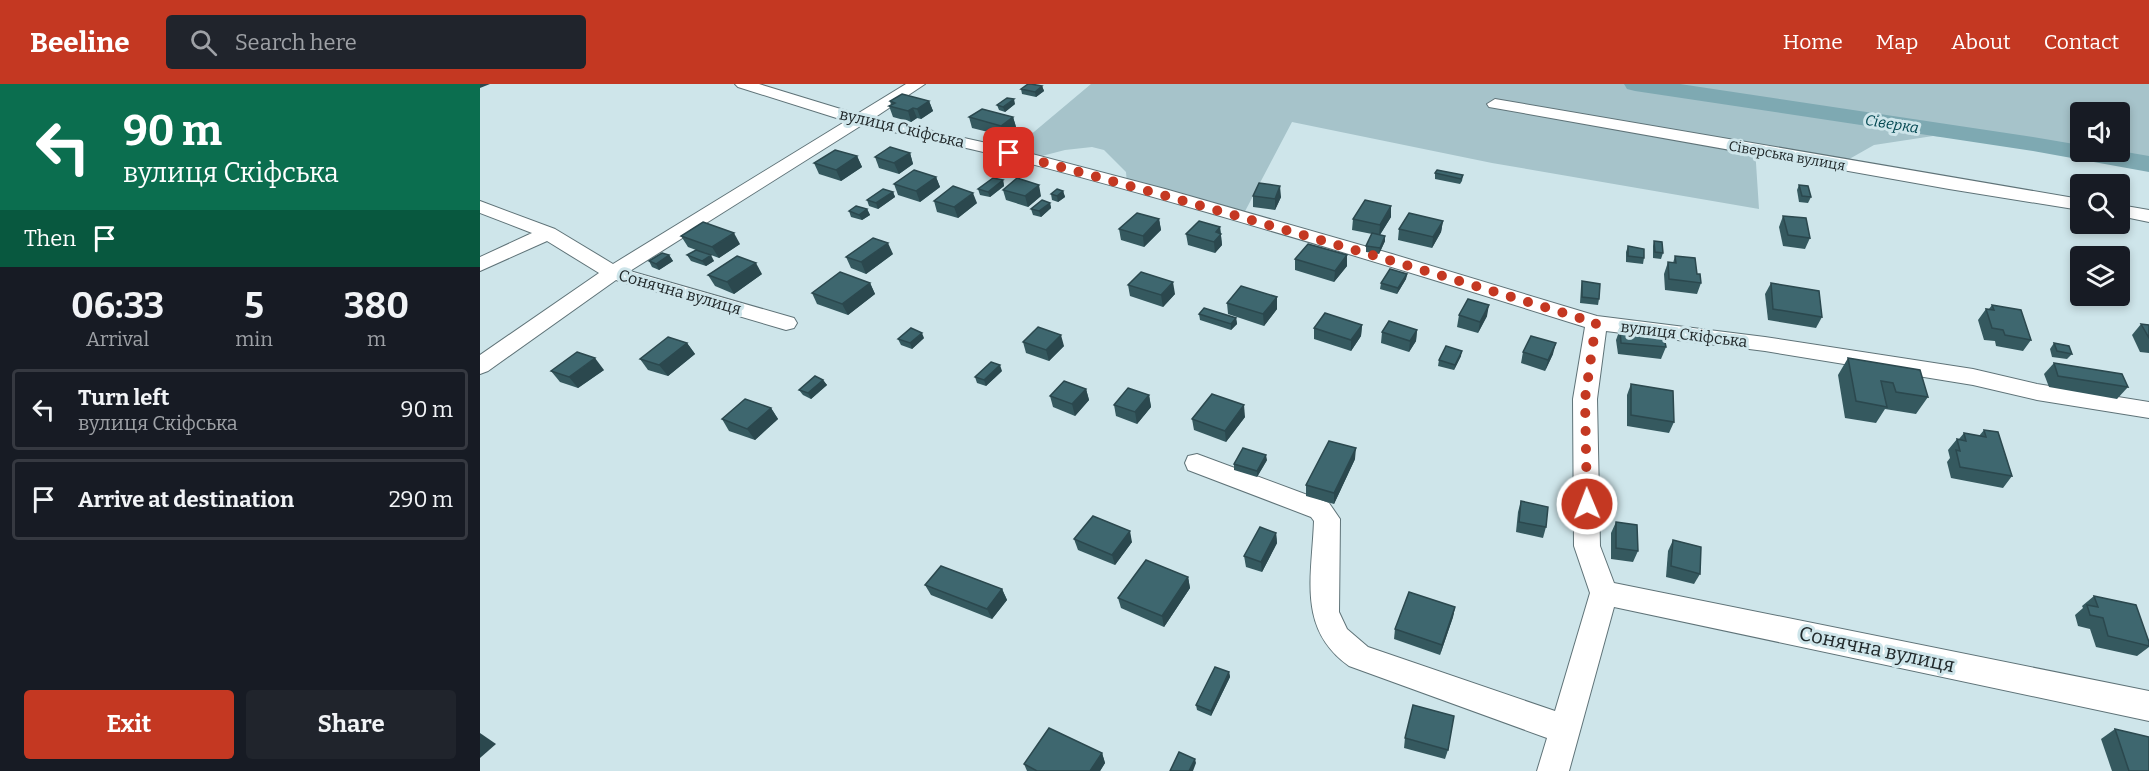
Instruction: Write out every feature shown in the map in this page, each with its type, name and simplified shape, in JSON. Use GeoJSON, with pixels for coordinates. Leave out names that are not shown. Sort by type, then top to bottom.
{"type":"FeatureCollection","features":[{"type":"Feature","properties":{"kind":"street","name":"вулиця Скіфська"},"geometry":{"type":"LineString","coordinates":[[743,84],[860,120],[1009,153],[1159,193],[1385,258],[1596,323],[1800,349],[1973,377],[2037,392],[2149,410]]}},
{"type":"Feature","properties":{"kind":"street"},"geometry":{"type":"LineString","coordinates":[[480,366],[613,273],[917,84]]}},
{"type":"Feature","properties":{"kind":"street","name":"Сіверська вулиця"},"geometry":{"type":"LineString","coordinates":[[1494,104],[2070,203]]}},
{"type":"Feature","properties":{"kind":"street","name":"Сонячна вулиця"},"geometry":{"type":"LineString","coordinates":[[480,207],[548,233],[613,273],[786,323]]}},
{"type":"Feature","properties":{"kind":"street"},"geometry":{"type":"LineString","coordinates":[[2130,213],[2149,216]]}},
{"type":"Feature","properties":{"kind":"street"},"geometry":{"type":"LineString","coordinates":[[480,265],[548,233]]}},
{"type":"Feature","properties":{"kind":"street"},"geometry":{"type":"LineString","coordinates":[[1553,771],[1604,593],[1587,546],[1585,399],[1596,323]]}},
{"type":"Feature","properties":{"kind":"street"},"geometry":{"type":"LineString","coordinates":[[1197,463],[1320,510],[1327,519],[1325,612],[1329,626],[1342,646],[1359,657],[1530,716],[1566,731]]}},
{"type":"Feature","properties":{"kind":"street","name":"Сонячна вулиця"},"geometry":{"type":"LineString","coordinates":[[1604,593],[2149,706]]}},
{"type":"Feature","properties":{"kind":"shaded area"},"geometry":{"type":"Polygon","coordinates":[[[1091,84],[2149,84],[2149,164],[2130,161],[2130,102],[2070,102],[2070,148],[1933,136],[1874,145],[1844,162],[1755,148],[1759,209],[1492,163],[1292,122],[1242,217],[1127,184],[1126,172],[1104,150],[1092,147],[1065,150],[1038,157],[1009,153],[1091,84]]]}},
{"type":"Feature","properties":{"kind":"building"},"geometry":{"type":"Polygon","coordinates":[[[1028,84],[1042,86],[1035,92],[1021,89],[1028,84]]]}},
{"type":"Feature","properties":{"kind":"building"},"geometry":{"type":"Polygon","coordinates":[[[902,94],[929,101],[917,109],[913,108],[908,111],[889,106],[895,103],[890,101],[902,94]]]}},
{"type":"Feature","properties":{"kind":"building"},"geometry":{"type":"Polygon","coordinates":[[[1007,98],[1014,99],[1003,107],[997,105],[1007,98]]]}},
{"type":"Feature","properties":{"kind":"building"},"geometry":{"type":"Polygon","coordinates":[[[982,109],[1013,117],[1001,126],[969,117],[982,109]]]}},
{"type":"Feature","properties":{"kind":"building"},"geometry":{"type":"Polygon","coordinates":[[[890,147],[910,153],[894,163],[875,157],[890,147]]]}},
{"type":"Feature","properties":{"kind":"building"},"geometry":{"type":"Polygon","coordinates":[[[835,150],[857,156],[836,170],[814,163],[835,150]]]}},
{"type":"Feature","properties":{"kind":"building"},"geometry":{"type":"Polygon","coordinates":[[[914,170],[936,177],[916,191],[894,184],[914,170]]]}},
{"type":"Feature","properties":{"kind":"building"},"geometry":{"type":"Polygon","coordinates":[[[1437,170],[1463,175],[1461,179],[1435,173],[1437,170]]]}},
{"type":"Feature","properties":{"kind":"building"},"geometry":{"type":"Polygon","coordinates":[[[993,178],[1003,180],[988,192],[978,189],[993,178]]]}},
{"type":"Feature","properties":{"kind":"building"},"geometry":{"type":"Polygon","coordinates":[[[1017,178],[1039,185],[1025,196],[1003,190],[1017,178]]]}},
{"type":"Feature","properties":{"kind":"building"},"geometry":{"type":"Polygon","coordinates":[[[1259,183],[1280,186],[1275,199],[1253,196],[1259,183]]]}},
{"type":"Feature","properties":{"kind":"building"},"geometry":{"type":"Polygon","coordinates":[[[1799,185],[1808,186],[1811,197],[1802,196],[1799,185]]]}},
{"type":"Feature","properties":{"kind":"building"},"geometry":{"type":"Polygon","coordinates":[[[953,186],[973,193],[954,207],[934,201],[953,186]]]}},
{"type":"Feature","properties":{"kind":"building"},"geometry":{"type":"Polygon","coordinates":[[[883,189],[893,192],[876,203],[867,200],[883,189]]]}},
{"type":"Feature","properties":{"kind":"building"},"geometry":{"type":"Polygon","coordinates":[[[1057,189],[1063,191],[1057,196],[1051,194],[1057,189]]]}},
{"type":"Feature","properties":{"kind":"building"},"geometry":{"type":"Polygon","coordinates":[[[1042,200],[1050,203],[1039,211],[1031,209],[1042,200]]]}},
{"type":"Feature","properties":{"kind":"building"},"geometry":{"type":"Polygon","coordinates":[[[1365,200],[1391,206],[1380,225],[1353,219],[1365,200]]]}},
{"type":"Feature","properties":{"kind":"building"},"geometry":{"type":"Polygon","coordinates":[[[856,206],[867,209],[859,215],[849,211],[856,206]]]}},
{"type":"Feature","properties":{"kind":"building"},"geometry":{"type":"Polygon","coordinates":[[[1137,213],[1159,219],[1143,236],[1119,229],[1137,213]]]}},
{"type":"Feature","properties":{"kind":"building"},"geometry":{"type":"Polygon","coordinates":[[[1409,213],[1443,221],[1433,237],[1399,229],[1409,213]]]}},
{"type":"Feature","properties":{"kind":"building"},"geometry":{"type":"Polygon","coordinates":[[[1783,216],[1806,218],[1810,238],[1788,235],[1783,216]]]}},
{"type":"Feature","properties":{"kind":"building"},"geometry":{"type":"Polygon","coordinates":[[[1199,221],[1220,227],[1216,232],[1221,234],[1214,242],[1186,234],[1199,221]]]}},
{"type":"Feature","properties":{"kind":"building"},"geometry":{"type":"Polygon","coordinates":[[[703,222],[734,233],[712,247],[681,236],[703,222]]]}},
{"type":"Feature","properties":{"kind":"building"},"geometry":{"type":"Polygon","coordinates":[[[1372,233],[1385,236],[1380,248],[1366,246],[1372,233]]]}},
{"type":"Feature","properties":{"kind":"building"},"geometry":{"type":"Polygon","coordinates":[[[873,238],[888,243],[861,262],[846,257],[873,238]]]}},
{"type":"Feature","properties":{"kind":"building"},"geometry":{"type":"Polygon","coordinates":[[[1654,241],[1662,242],[1663,253],[1655,252],[1654,241]]]}},
{"type":"Feature","properties":{"kind":"building"},"geometry":{"type":"Polygon","coordinates":[[[1308,244],[1347,255],[1335,271],[1295,259],[1308,244]]]}},
{"type":"Feature","properties":{"kind":"building"},"geometry":{"type":"Polygon","coordinates":[[[1628,246],[1644,249],[1644,258],[1628,256],[1628,246]]]}},
{"type":"Feature","properties":{"kind":"building"},"geometry":{"type":"Polygon","coordinates":[[[696,250],[711,255],[702,261],[687,255],[696,250]]]}},
{"type":"Feature","properties":{"kind":"building"},"geometry":{"type":"Polygon","coordinates":[[[662,253],[669,255],[656,264],[649,261],[662,253]]]}},
{"type":"Feature","properties":{"kind":"building"},"geometry":{"type":"Polygon","coordinates":[[[737,256],[756,263],[727,282],[708,275],[737,256]]]}},
{"type":"Feature","properties":{"kind":"building"},"geometry":{"type":"Polygon","coordinates":[[[1675,256],[1695,258],[1701,283],[1669,279],[1668,262],[1676,263],[1675,256]]]}},
{"type":"Feature","properties":{"kind":"building"},"geometry":{"type":"Polygon","coordinates":[[[1390,269],[1407,274],[1398,288],[1381,283],[1390,269]]]}},
{"type":"Feature","properties":{"kind":"building"},"geometry":{"type":"Polygon","coordinates":[[[840,272],[870,283],[842,304],[812,293],[840,272]]]}},
{"type":"Feature","properties":{"kind":"building"},"geometry":{"type":"Polygon","coordinates":[[[1141,272],[1173,282],[1161,295],[1128,285],[1141,272]]]}},
{"type":"Feature","properties":{"kind":"building"},"geometry":{"type":"Polygon","coordinates":[[[1582,281],[1600,284],[1599,299],[1582,297],[1582,281]]]}},
{"type":"Feature","properties":{"kind":"building"},"geometry":{"type":"Polygon","coordinates":[[[1771,283],[1819,291],[1822,317],[1773,309],[1771,283]]]}},
{"type":"Feature","properties":{"kind":"building"},"geometry":{"type":"Polygon","coordinates":[[[1241,286],[1277,297],[1263,314],[1227,303],[1241,286]]]}},
{"type":"Feature","properties":{"kind":"building"},"geometry":{"type":"Polygon","coordinates":[[[1468,299],[1489,305],[1480,322],[1459,315],[1468,299]]]}},
{"type":"Feature","properties":{"kind":"building"},"geometry":{"type":"Polygon","coordinates":[[[1992,305],[2021,310],[2031,340],[2005,335],[2003,330],[1992,328],[1986,309],[1994,310],[1992,305]]]}},
{"type":"Feature","properties":{"kind":"building"},"geometry":{"type":"Polygon","coordinates":[[[1204,308],[1236,318],[1231,324],[1199,314],[1204,308]]]}},
{"type":"Feature","properties":{"kind":"building"},"geometry":{"type":"Polygon","coordinates":[[[1325,313],[1362,325],[1351,340],[1314,328],[1325,313]]]}},
{"type":"Feature","properties":{"kind":"building"},"geometry":{"type":"Polygon","coordinates":[[[1389,321],[1417,330],[1410,341],[1382,332],[1389,321]]]}},
{"type":"Feature","properties":{"kind":"building"},"geometry":{"type":"Polygon","coordinates":[[[2141,324],[2149,325],[2149,338],[2141,324]]]}},
{"type":"Feature","properties":{"kind":"building"},"geometry":{"type":"Polygon","coordinates":[[[1038,327],[1061,335],[1046,350],[1023,342],[1038,327]]]}},
{"type":"Feature","properties":{"kind":"building"},"geometry":{"type":"Polygon","coordinates":[[[911,328],[922,333],[910,343],[898,339],[911,328]]]}},
{"type":"Feature","properties":{"kind":"building"},"geometry":{"type":"Polygon","coordinates":[[[1620,329],[1663,333],[1666,347],[1621,343],[1620,329]]]}},
{"type":"Feature","properties":{"kind":"building"},"geometry":{"type":"Polygon","coordinates":[[[1531,336],[1556,343],[1548,360],[1523,352],[1531,336]]]}},
{"type":"Feature","properties":{"kind":"building"},"geometry":{"type":"Polygon","coordinates":[[[668,337],[687,343],[659,365],[640,359],[668,337]]]}},
{"type":"Feature","properties":{"kind":"building"},"geometry":{"type":"Polygon","coordinates":[[[2054,343],[2069,346],[2072,354],[2057,351],[2054,343]]]}},
{"type":"Feature","properties":{"kind":"building"},"geometry":{"type":"Polygon","coordinates":[[[1446,346],[1462,351],[1455,365],[1439,360],[1446,346]]]}},
{"type":"Feature","properties":{"kind":"building"},"geometry":{"type":"Polygon","coordinates":[[[577,352],[595,358],[569,377],[551,371],[577,352]]]}},
{"type":"Feature","properties":{"kind":"building"},"geometry":{"type":"Polygon","coordinates":[[[1848,358],[1920,370],[1928,397],[1896,392],[1893,383],[1881,381],[1887,407],[1856,401],[1848,358]]]}},
{"type":"Feature","properties":{"kind":"building"},"geometry":{"type":"Polygon","coordinates":[[[991,362],[1000,365],[984,380],[975,377],[991,362]]]}},
{"type":"Feature","properties":{"kind":"building"},"geometry":{"type":"Polygon","coordinates":[[[2054,363],[2122,374],[2128,387],[2058,376],[2054,363]]]}},
{"type":"Feature","properties":{"kind":"building"},"geometry":{"type":"Polygon","coordinates":[[[815,376],[823,380],[808,393],[799,390],[815,376]]]}},
{"type":"Feature","properties":{"kind":"building"},"geometry":{"type":"Polygon","coordinates":[[[1064,381],[1086,389],[1072,404],[1050,396],[1064,381]]]}},
{"type":"Feature","properties":{"kind":"building"},"geometry":{"type":"Polygon","coordinates":[[[1631,384],[1673,391],[1674,422],[1631,415],[1631,384]]]}},
{"type":"Feature","properties":{"kind":"building"},"geometry":{"type":"Polygon","coordinates":[[[1128,388],[1149,395],[1135,412],[1114,405],[1128,388]]]}},
{"type":"Feature","properties":{"kind":"building"},"geometry":{"type":"Polygon","coordinates":[[[1212,394],[1244,405],[1225,431],[1192,419],[1212,394]]]}},
{"type":"Feature","properties":{"kind":"building"},"geometry":{"type":"Polygon","coordinates":[[[745,399],[771,408],[747,429],[722,419],[745,399]]]}},
{"type":"Feature","properties":{"kind":"building"},"geometry":{"type":"Polygon","coordinates":[[[1984,430],[1998,432],[2012,476],[1960,467],[1956,450],[1960,451],[1957,439],[1966,441],[1964,433],[1986,437],[1984,430]]]}},
{"type":"Feature","properties":{"kind":"building"},"geometry":{"type":"Polygon","coordinates":[[[1329,441],[1356,448],[1334,493],[1306,485],[1329,441]]]}},
{"type":"Feature","properties":{"kind":"building"},"geometry":{"type":"Polygon","coordinates":[[[1243,448],[1266,455],[1257,471],[1234,464],[1243,448]]]}},
{"type":"Feature","properties":{"kind":"building"},"geometry":{"type":"Polygon","coordinates":[[[1521,501],[1548,507],[1546,527],[1519,522],[1521,501]]]}},
{"type":"Feature","properties":{"kind":"building"},"geometry":{"type":"Polygon","coordinates":[[[1093,516],[1130,531],[1112,555],[1074,539],[1093,516]]]}},
{"type":"Feature","properties":{"kind":"building"},"geometry":{"type":"Polygon","coordinates":[[[1616,522],[1637,525],[1638,551],[1616,548],[1616,522]]]}},
{"type":"Feature","properties":{"kind":"building"},"geometry":{"type":"Polygon","coordinates":[[[1260,527],[1276,533],[1261,562],[1244,556],[1260,527]]]}},
{"type":"Feature","properties":{"kind":"building"},"geometry":{"type":"Polygon","coordinates":[[[1673,540],[1701,547],[1700,574],[1671,566],[1673,540]]]}},
{"type":"Feature","properties":{"kind":"building"},"geometry":{"type":"Polygon","coordinates":[[[1146,560],[1188,577],[1162,616],[1118,598],[1146,560]]]}},
{"type":"Feature","properties":{"kind":"building"},"geometry":{"type":"Polygon","coordinates":[[[941,566],[1002,589],[987,609],[925,585],[941,566]]]}},
{"type":"Feature","properties":{"kind":"building"},"geometry":{"type":"Polygon","coordinates":[[[1409,592],[1455,607],[1442,645],[1395,629],[1409,592]]]}},
{"type":"Feature","properties":{"kind":"building"},"geometry":{"type":"Polygon","coordinates":[[[2094,596],[2136,605],[2149,646],[2108,636],[2103,618],[2090,615],[2087,605],[2098,607],[2094,596]]]}},
{"type":"Feature","properties":{"kind":"building"},"geometry":{"type":"Polygon","coordinates":[[[1215,667],[1229,672],[1211,711],[1196,705],[1215,667]]]}},
{"type":"Feature","properties":{"kind":"building"},"geometry":{"type":"Polygon","coordinates":[[[1413,705],[1454,716],[1448,750],[1405,738],[1413,705]]]}},
{"type":"Feature","properties":{"kind":"building"},"geometry":{"type":"Polygon","coordinates":[[[1049,728],[1102,753],[1090,771],[1037,771],[1024,764],[1049,728]]]}},
{"type":"Feature","properties":{"kind":"building"},"geometry":{"type":"Polygon","coordinates":[[[2115,729],[2149,737],[2149,771],[2129,771],[2115,729]]]}},
{"type":"Feature","properties":{"kind":"building"},"geometry":{"type":"Polygon","coordinates":[[[1179,752],[1195,759],[1189,771],[1170,771],[1179,752]]]}},
{"type":"Feature","properties":{"kind":"waterway","name":"Сіверка"},"geometry":{"type":"LineString","coordinates":[[1635,84],[2033,144],[2149,164]]}},
{"type":"Feature","properties":{"kind":"route"},"geometry":{"type":"LineString","coordinates":[[1009,153],[1159,193],[1385,258],[1596,323],[1585,399],[1587,504]]}}]}
